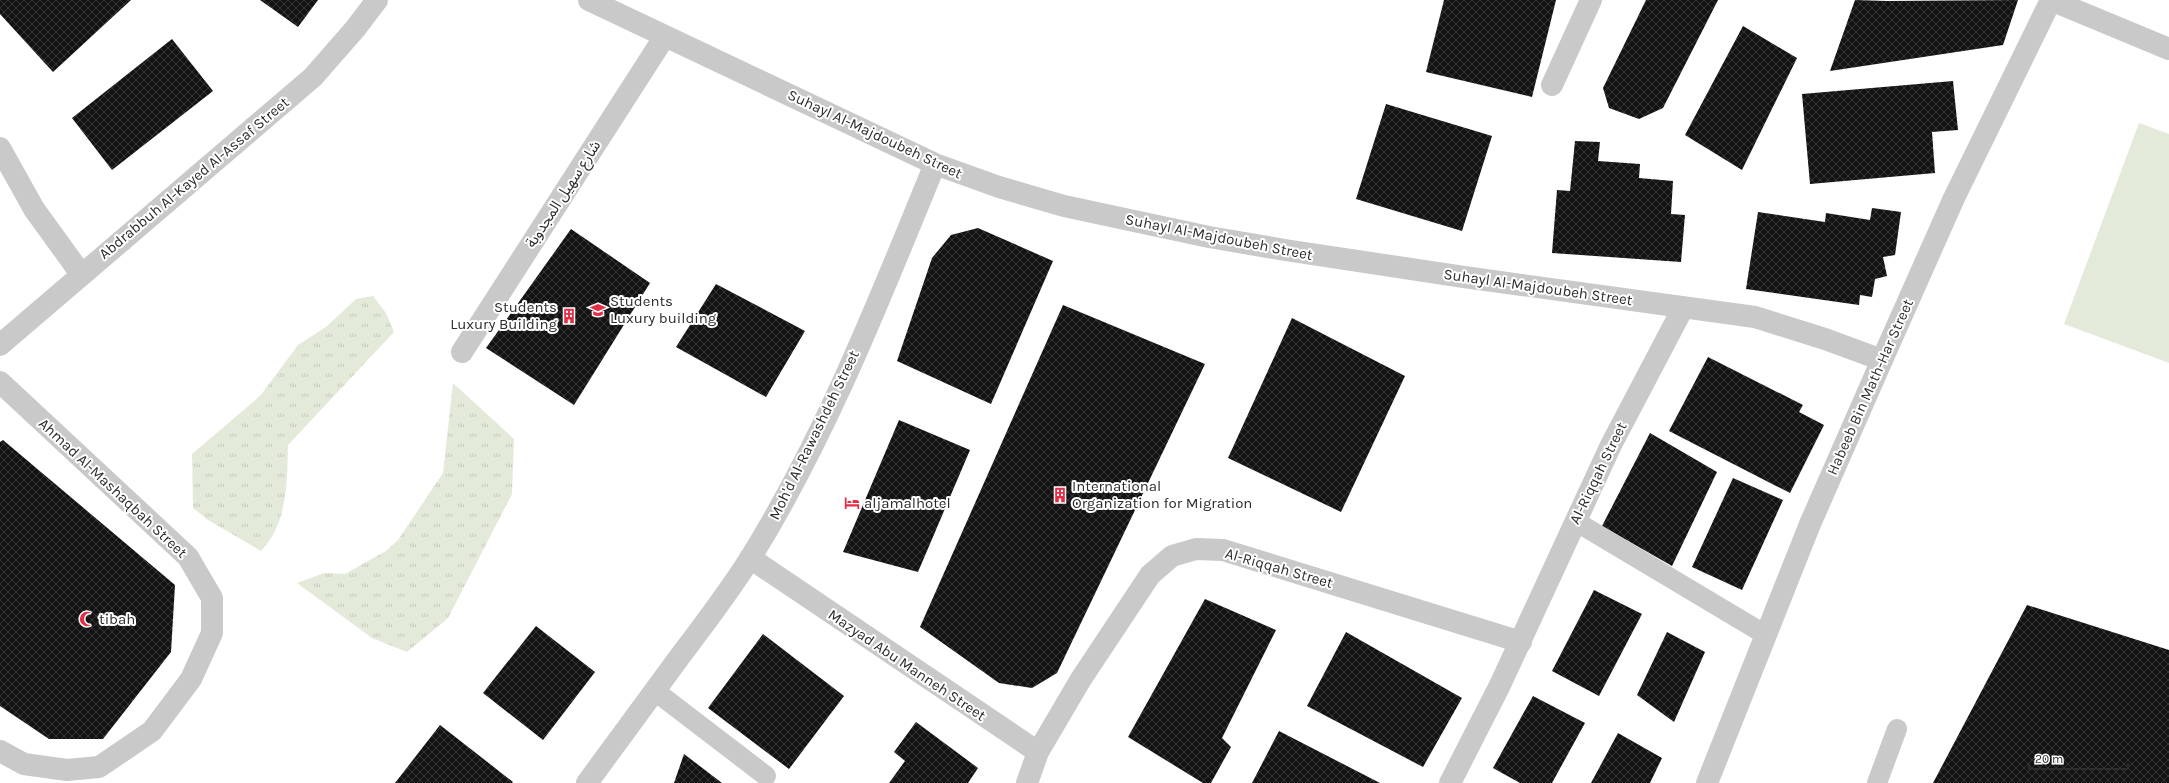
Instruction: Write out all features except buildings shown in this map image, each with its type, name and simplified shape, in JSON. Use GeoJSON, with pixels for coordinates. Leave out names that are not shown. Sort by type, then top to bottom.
{"type":"FeatureCollection","features":[{"type":"Feature","properties":{"kind":"street","name":"Abdrabbuh Al-Kayed Al-Assaf Street"},"geometry":{"type":"LineString","coordinates":[[0,345],[81,274],[204,173],[313,77],[355,29],[377,0]]}},
{"type":"Feature","properties":{"kind":"street","name":"Suhayl Al-Majdoubeh Street"},"geometry":{"type":"LineString","coordinates":[[588,0],[935,164],[999,187],[1064,206],[1209,237],[1464,278],[1755,317],[1825,339],[1882,360]]}},
{"type":"Feature","properties":{"kind":"street"},"geometry":{"type":"LineString","coordinates":[[1552,85],[1591,0]]}},
{"type":"Feature","properties":{"kind":"street"},"geometry":{"type":"LineString","coordinates":[[2051,0],[2169,49]]}},
{"type":"Feature","properties":{"kind":"street","name":"Habeeb Bin Math-Har Street"},"geometry":{"type":"LineString","coordinates":[[1707,783],[1810,524],[1882,360],[1954,198],[2051,0]]}},
{"type":"Feature","properties":{"kind":"street","name":"شارع سهيل المجدوبة"},"geometry":{"type":"LineString","coordinates":[[462,352],[665,36]]}},
{"type":"Feature","properties":{"kind":"street"},"geometry":{"type":"LineString","coordinates":[[0,148],[34,209],[81,274]]}},
{"type":"Feature","properties":{"kind":"street","name":"Moh'd Al-Rawashdeh Street"},"geometry":{"type":"LineString","coordinates":[[586,783],[655,691],[750,558],[804,463],[886,283],[935,164]]}},
{"type":"Feature","properties":{"kind":"street","name":"Al-Riqqah Street"},"geometry":{"type":"LineString","coordinates":[[1450,783],[1521,642],[1611,445],[1683,308]]}},
{"type":"Feature","properties":{"kind":"street","name":"Ahmad Al-Mashaqbah Street"},"geometry":{"type":"LineString","coordinates":[[0,382],[188,557],[212,598],[212,633],[191,679],[152,731],[99,767],[67,770],[24,764],[0,751]]}},
{"type":"Feature","properties":{"kind":"street","name":"Al-Riqqah Street"},"geometry":{"type":"LineString","coordinates":[[1038,752],[1081,679],[1150,575],[1172,556],[1196,549],[1223,550],[1521,642]]}},
{"type":"Feature","properties":{"kind":"street","name":"Mazyad Abu Manneh Street"},"geometry":{"type":"LineString","coordinates":[[750,558],[1038,752]]}},
{"type":"Feature","properties":{"kind":"street"},"geometry":{"type":"LineString","coordinates":[[1027,783],[1038,752]]}},
{"type":"Feature","properties":{"kind":"lane"},"geometry":{"type":"LineString","coordinates":[[1575,521],[1766,635]]}},
{"type":"Feature","properties":{"kind":"lane"},"geometry":{"type":"LineString","coordinates":[[655,691],[766,776]]}},
{"type":"Feature","properties":{"kind":"lane"},"geometry":{"type":"LineString","coordinates":[[1876,783],[1897,729]]}},
{"type":"Feature","properties":{"kind":"green space"},"geometry":{"type":"Polygon","coordinates":[[[2139,123],[2169,134],[2169,363],[2064,324],[2139,123]]]}},
{"type":"Feature","properties":{"kind":"green space"},"geometry":{"type":"Polygon","coordinates":[[[373,296],[386,313],[394,332],[288,445],[286,487],[281,515],[270,540],[261,551],[208,520],[193,508],[192,454],[260,396],[298,345],[326,327],[356,299],[373,296]]]}},
{"type":"Feature","properties":{"kind":"green space"},"geometry":{"type":"Polygon","coordinates":[[[453,383],[514,439],[512,494],[448,618],[407,652],[372,638],[297,583],[324,573],[345,574],[386,551],[398,540],[443,473],[453,383]]]}},
{"type":"Feature","properties":{"kind":"place","name":"Students Luxury building"},"geometry":{"type":"Point","coordinates":[598,310]}},
{"type":"Feature","properties":{"kind":"place","name":"Students Luxury Building"},"geometry":{"type":"Point","coordinates":[569,316]}},
{"type":"Feature","properties":{"kind":"place","name":"International Organization for Migration"},"geometry":{"type":"Point","coordinates":[1060,495]}},
{"type":"Feature","properties":{"kind":"place","name":"aljamalhotel"},"geometry":{"type":"Point","coordinates":[852,503]}},
{"type":"Feature","properties":{"kind":"place","name":"tibah"},"geometry":{"type":"Point","coordinates":[87,619]}}]}
